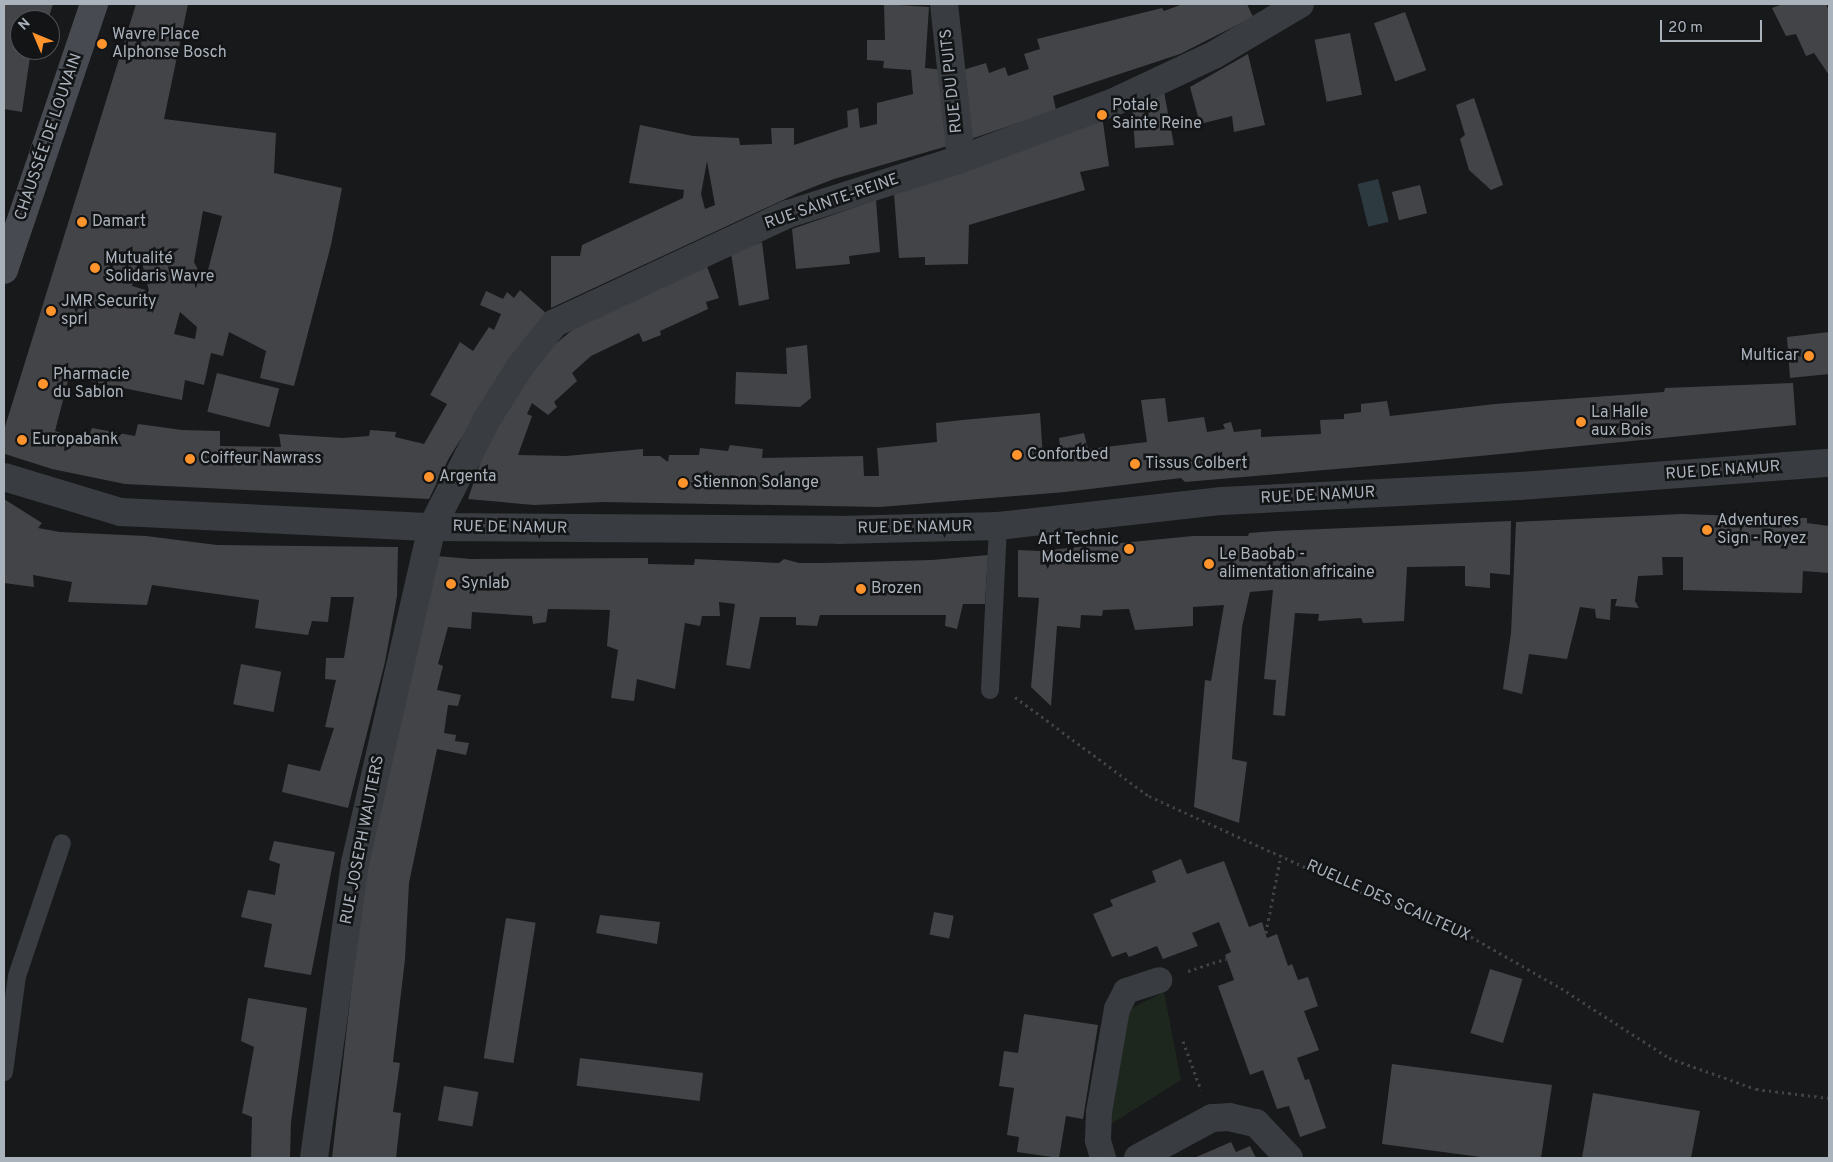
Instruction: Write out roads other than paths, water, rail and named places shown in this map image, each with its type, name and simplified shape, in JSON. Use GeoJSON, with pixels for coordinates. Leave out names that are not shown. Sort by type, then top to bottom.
{"type":"FeatureCollection","features":[{"type":"Feature","properties":{"kind":"main road","name":"CHAUSSÉE DE LOUVAIN"},"geometry":{"type":"LineString","coordinates":[[7,249],[94,4]]}},
{"type":"Feature","properties":{"kind":"street","name":"RUE DU PUITS"},"geometry":{"type":"LineString","coordinates":[[944,4],[961,158]]}},
{"type":"Feature","properties":{"kind":"street","name":"RUE SAINTE-REINE"},"geometry":{"type":"LineString","coordinates":[[432,526],[486,419],[521,366],[555,323],[788,214],[961,158],[1114,102],[1214,55],[1300,4]]}},
{"type":"Feature","properties":{"kind":"street","name":"RUE DE NAMUR"},"geometry":{"type":"LineString","coordinates":[[4,477],[121,512],[432,526],[839,530],[998,526],[1222,500],[1520,486],[1829,463]]}},
{"type":"Feature","properties":{"kind":"street","name":"RUE JOSEPH WAUTERS"},"geometry":{"type":"LineString","coordinates":[[314,1158],[355,863],[432,526]]}},
{"type":"Feature","properties":{"kind":"street"},"geometry":{"type":"LineString","coordinates":[[1102,1158],[1098,1140],[1099,1112],[1117,1009],[1126,991],[1159,980]]}},
{"type":"Feature","properties":{"kind":"street"},"geometry":{"type":"LineString","coordinates":[[1138,1158],[1212,1118],[1236,1117],[1256,1123],[1289,1158]]}},
{"type":"Feature","properties":{"kind":"lane"},"geometry":{"type":"LineString","coordinates":[[990,684],[998,526]]}},
{"type":"Feature","properties":{"kind":"lane"},"geometry":{"type":"LineString","coordinates":[[4,1072],[17,976],[62,843]]}},
{"type":"Feature","properties":{"kind":"place","name":"Wavre Place Alphonse Bosch"},"geometry":{"type":"Point","coordinates":[102,44]}},
{"type":"Feature","properties":{"kind":"place","name":"Potale Sainte Reine"},"geometry":{"type":"Point","coordinates":[1102,115]}},
{"type":"Feature","properties":{"kind":"place","name":"Damart"},"geometry":{"type":"Point","coordinates":[82,222]}},
{"type":"Feature","properties":{"kind":"place","name":"Mutualité Solidaris Wavre"},"geometry":{"type":"Point","coordinates":[95,268]}},
{"type":"Feature","properties":{"kind":"place","name":"JMR Security sprl"},"geometry":{"type":"Point","coordinates":[51,311]}},
{"type":"Feature","properties":{"kind":"place","name":"Multicar"},"geometry":{"type":"Point","coordinates":[1809,356]}},
{"type":"Feature","properties":{"kind":"place","name":"Pharmacie du Sablon"},"geometry":{"type":"Point","coordinates":[43,384]}},
{"type":"Feature","properties":{"kind":"place","name":"La Halle aux Bois"},"geometry":{"type":"Point","coordinates":[1581,422]}},
{"type":"Feature","properties":{"kind":"place","name":"Europabank"},"geometry":{"type":"Point","coordinates":[22,440]}},
{"type":"Feature","properties":{"kind":"place","name":"Confortbed"},"geometry":{"type":"Point","coordinates":[1017,455]}},
{"type":"Feature","properties":{"kind":"place","name":"Coiffeur Nawrass"},"geometry":{"type":"Point","coordinates":[190,459]}},
{"type":"Feature","properties":{"kind":"place","name":"Tissus Colbert"},"geometry":{"type":"Point","coordinates":[1135,464]}},
{"type":"Feature","properties":{"kind":"place","name":"Argenta"},"geometry":{"type":"Point","coordinates":[429,477]}},
{"type":"Feature","properties":{"kind":"place","name":"Stiennon Solange"},"geometry":{"type":"Point","coordinates":[683,483]}},
{"type":"Feature","properties":{"kind":"place","name":"Adventures Sign - Royez"},"geometry":{"type":"Point","coordinates":[1707,530]}},
{"type":"Feature","properties":{"kind":"place","name":"Art Technic Modelisme"},"geometry":{"type":"Point","coordinates":[1129,549]}},
{"type":"Feature","properties":{"kind":"place","name":"Le Baobab - alimentation africaine"},"geometry":{"type":"Point","coordinates":[1209,564]}},
{"type":"Feature","properties":{"kind":"place","name":"Synlab"},"geometry":{"type":"Point","coordinates":[451,584]}},
{"type":"Feature","properties":{"kind":"place","name":"Brozen"},"geometry":{"type":"Point","coordinates":[861,589]}}]}
